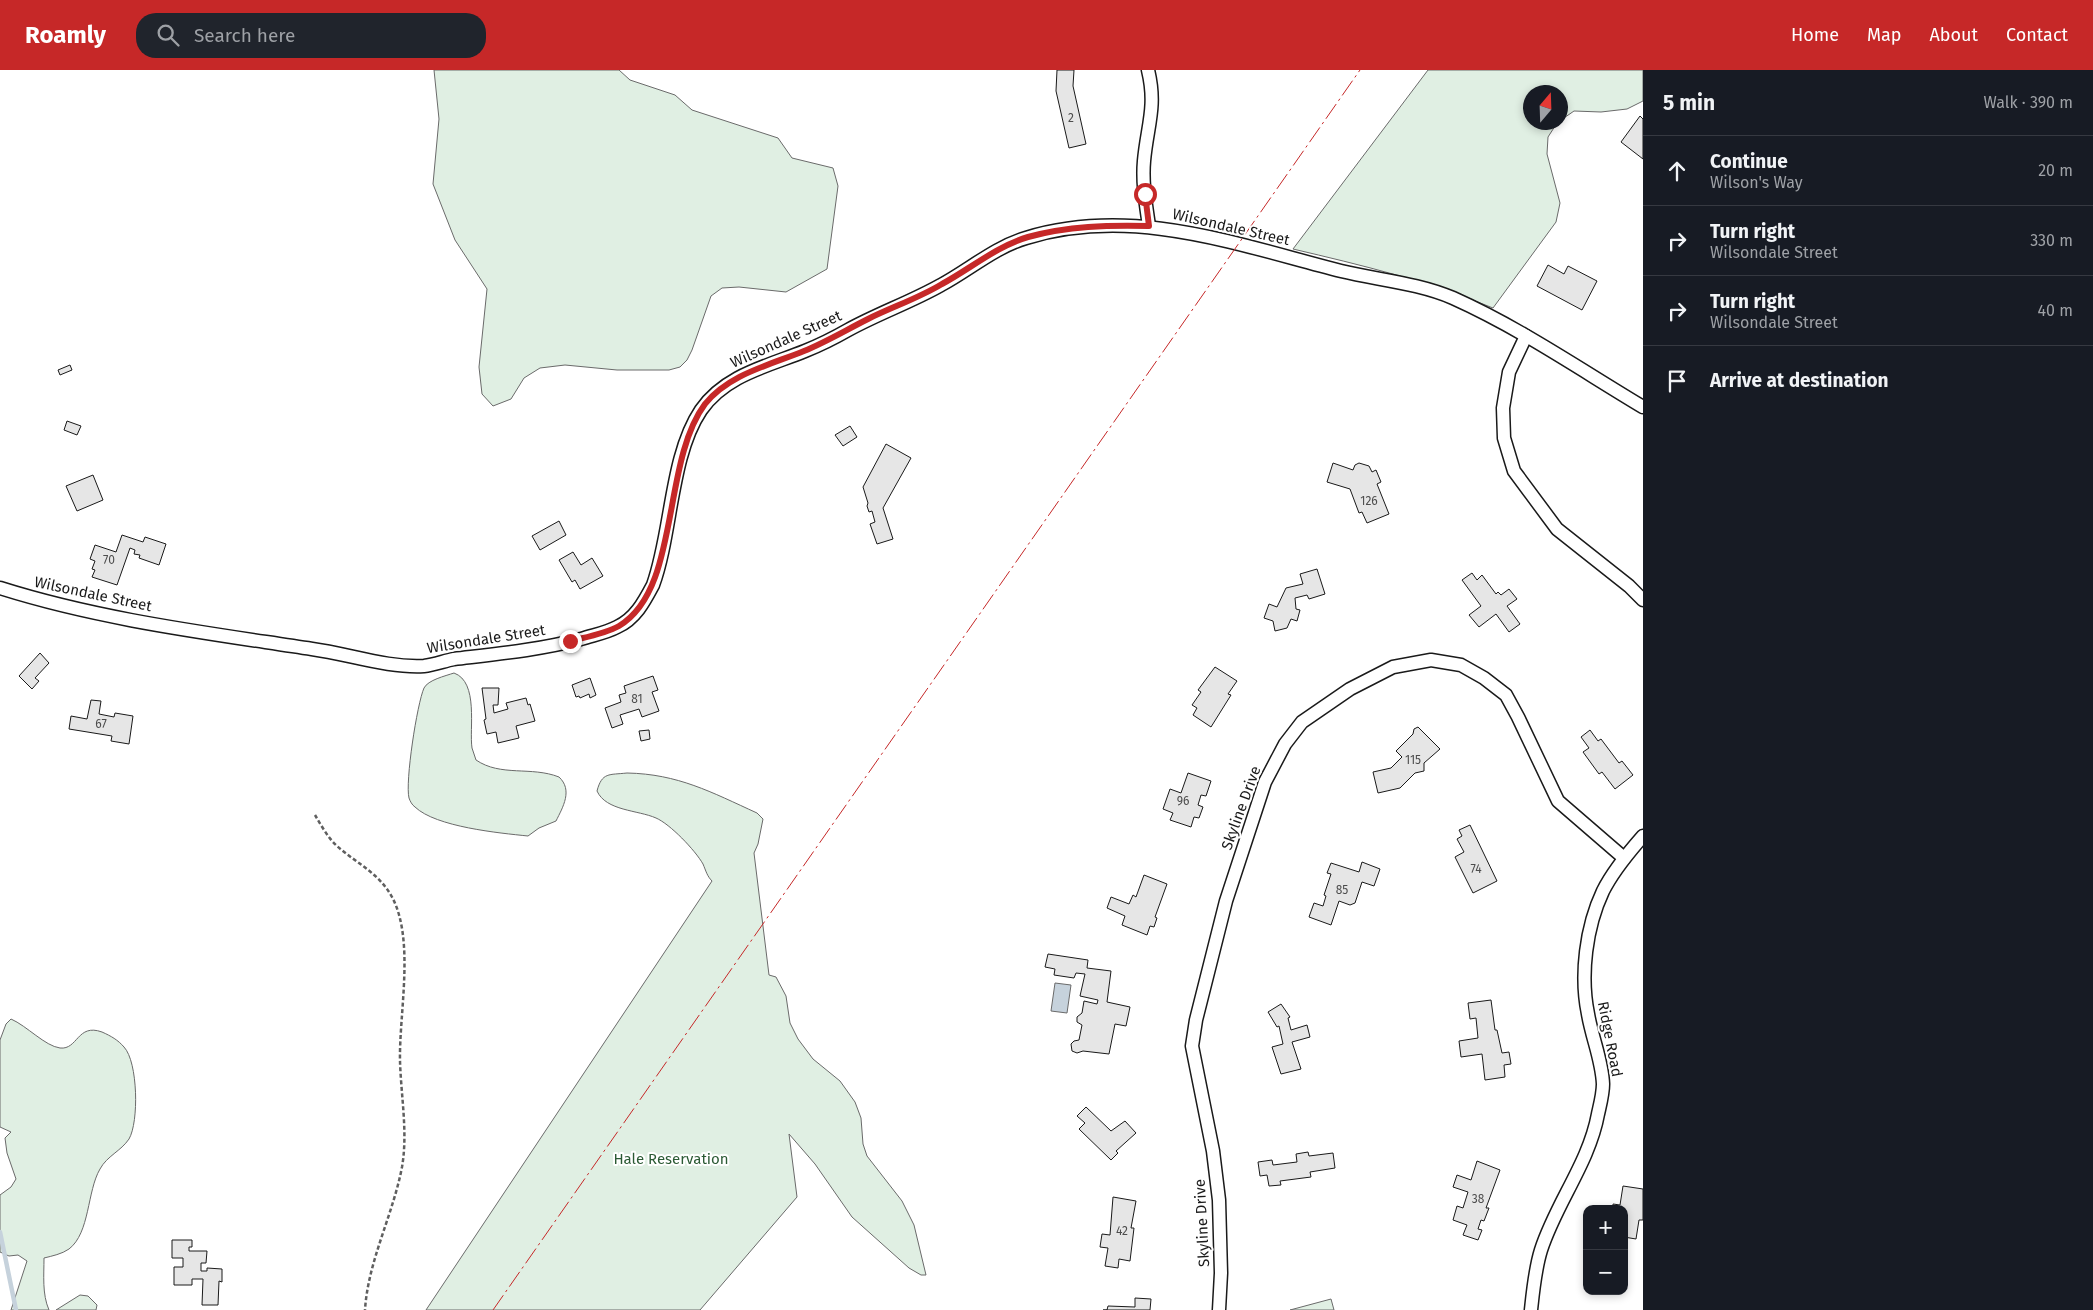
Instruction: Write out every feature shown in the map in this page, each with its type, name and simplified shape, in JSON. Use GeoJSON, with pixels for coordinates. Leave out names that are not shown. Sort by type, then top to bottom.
{"type":"FeatureCollection","features":[{"type":"Feature","properties":{"kind":"street"},"geometry":{"type":"LineString","coordinates":[[1148,70],[1151,82],[1152,109],[1144,162],[1149,226]]}},
{"type":"Feature","properties":{"kind":"street","name":"Wilsondale Street"},"geometry":{"type":"LineString","coordinates":[[0,588],[53,604],[154,624],[394,664],[425,666],[451,660],[539,648],[600,634],[628,620],[640,608],[653,585],[684,451],[695,422],[707,402],[732,380],[828,341],[868,319],[941,285],[993,254],[1027,237],[1089,226],[1149,226],[1198,234],[1351,273],[1419,287],[1451,297],[1526,336],[1643,407]]}},
{"type":"Feature","properties":{"kind":"street"},"geometry":{"type":"LineString","coordinates":[[1526,336],[1509,372],[1503,408],[1504,438],[1514,471],[1558,529],[1629,586],[1643,600]]}},
{"type":"Feature","properties":{"kind":"street","name":"Skyline Drive"},"geometry":{"type":"LineString","coordinates":[[1220,1310],[1219,1200],[1214,1151],[1192,1046],[1196,1020],[1226,901],[1264,782],[1285,744],[1302,722],[1350,689],[1393,667],[1431,660],[1460,665],[1484,678],[1506,695],[1558,801],[1624,858]]}},
{"type":"Feature","properties":{"kind":"street","name":"Ridge Road"},"geometry":{"type":"LineString","coordinates":[[1531,1310],[1540,1251],[1560,1205],[1586,1155],[1598,1116],[1603,1086],[1599,1054],[1587,1013],[1585,977],[1589,931],[1603,891],[1624,858],[1643,836]]}},
{"type":"Feature","properties":{"kind":"path"},"geometry":{"type":"LineString","coordinates":[[315,815],[335,845],[383,882],[398,912],[404,946],[400,1060],[404,1136],[402,1167],[373,1265],[366,1295],[365,1310]]}},
{"type":"Feature","properties":{"kind":"green space"},"geometry":{"type":"Polygon","coordinates":[[[434,70],[619,70],[630,80],[675,95],[692,110],[778,138],[792,158],[833,168],[838,186],[827,269],[786,292],[739,287],[722,288],[711,296],[692,350],[687,360],[680,367],[669,370],[617,370],[565,365],[540,368],[524,378],[511,399],[493,406],[482,394],[479,367],[487,289],[455,240],[433,184],[439,119],[434,70]]]}},
{"type":"Feature","properties":{"kind":"green space"},"geometry":{"type":"Polygon","coordinates":[[[1428,70],[1643,70],[1643,101],[1627,109],[1601,112],[1574,111],[1568,115],[1568,85],[1523,85],[1523,130],[1552,130],[1548,137],[1547,154],[1560,203],[1556,222],[1493,308],[1419,282],[1293,249],[1428,70]]]}},
{"type":"Feature","properties":{"kind":"green space"},"geometry":{"type":"Polygon","coordinates":[[[454,673],[462,678],[470,696],[471,740],[476,760],[496,768],[538,772],[559,777],[563,782],[566,793],[564,804],[556,821],[539,828],[528,836],[501,833],[468,828],[437,820],[412,804],[408,789],[409,776],[412,743],[421,697],[426,685],[454,673]]]}},
{"type":"Feature","properties":{"kind":"green space","name":"Hale Reservation"},"geometry":{"type":"Polygon","coordinates":[[[627,773],[662,777],[694,786],[757,813],[763,819],[758,844],[754,853],[769,975],[776,977],[786,996],[790,1023],[798,1039],[813,1059],[840,1081],[855,1102],[861,1118],[863,1144],[867,1156],[902,1201],[914,1225],[926,1275],[921,1275],[909,1268],[852,1217],[815,1164],[789,1134],[797,1197],[700,1310],[426,1310],[712,881],[694,852],[682,838],[662,821],[649,815],[607,803],[601,798],[597,791],[604,777],[627,773]]]}},
{"type":"Feature","properties":{"kind":"green space"},"geometry":{"type":"Polygon","coordinates":[[[11,1019],[48,1044],[60,1048],[66,1048],[82,1034],[94,1030],[117,1040],[129,1055],[136,1092],[134,1120],[129,1139],[100,1169],[81,1233],[69,1249],[57,1255],[44,1258],[44,1291],[49,1310],[11,1310],[27,1261],[18,1255],[9,1256],[0,1252],[0,1195],[11,1187],[16,1179],[7,1153],[5,1138],[11,1132],[0,1127],[0,1040],[6,1024],[11,1019]]]}},
{"type":"Feature","properties":{"kind":"green space"},"geometry":{"type":"Polygon","coordinates":[[[80,1295],[88,1296],[97,1305],[96,1310],[56,1310],[80,1295]]]}},
{"type":"Feature","properties":{"kind":"green space"},"geometry":{"type":"Polygon","coordinates":[[[1331,1299],[1334,1310],[1290,1310],[1331,1299]]]}},
{"type":"Feature","properties":{"kind":"shaded area"},"geometry":{"type":"Polygon","coordinates":[[[1055,983],[1071,985],[1067,1013],[1051,1011],[1055,983]]]}},
{"type":"Feature","properties":{"kind":"building"},"geometry":{"type":"Polygon","coordinates":[[[1057,70],[1074,70],[1073,86],[1086,144],[1069,148],[1056,91],[1057,70]]]}},
{"type":"Feature","properties":{"kind":"building"},"geometry":{"type":"Polygon","coordinates":[[[1640,116],[1643,119],[1643,159],[1621,142],[1640,116]]]}},
{"type":"Feature","properties":{"kind":"building"},"geometry":{"type":"Polygon","coordinates":[[[1548,265],[1564,274],[1568,266],[1597,281],[1582,310],[1537,286],[1548,265]]]}},
{"type":"Feature","properties":{"kind":"building"},"geometry":{"type":"Polygon","coordinates":[[[70,365],[72,370],[60,375],[58,370],[70,365]]]}},
{"type":"Feature","properties":{"kind":"building"},"geometry":{"type":"Polygon","coordinates":[[[67,421],[81,426],[77,435],[64,430],[67,421]]]}},
{"type":"Feature","properties":{"kind":"building"},"geometry":{"type":"Polygon","coordinates":[[[850,426],[857,437],[843,446],[835,435],[850,426]]]}},
{"type":"Feature","properties":{"kind":"building"},"geometry":{"type":"Polygon","coordinates":[[[886,444],[911,458],[883,508],[893,539],[877,544],[870,524],[875,522],[872,511],[869,512],[863,487],[886,444]]]}},
{"type":"Feature","properties":{"kind":"building"},"geometry":{"type":"Polygon","coordinates":[[[1333,463],[1353,470],[1355,465],[1359,463],[1369,466],[1372,472],[1376,470],[1381,482],[1377,484],[1389,514],[1367,523],[1362,512],[1359,513],[1350,489],[1327,482],[1333,463]]]}},
{"type":"Feature","properties":{"kind":"building"},"geometry":{"type":"Polygon","coordinates":[[[93,475],[103,500],[77,511],[66,486],[93,475]]]}},
{"type":"Feature","properties":{"kind":"building"},"geometry":{"type":"Polygon","coordinates":[[[559,521],[566,535],[540,550],[532,536],[559,521]]]}},
{"type":"Feature","properties":{"kind":"building"},"geometry":{"type":"Polygon","coordinates":[[[122,535],[143,542],[145,537],[166,544],[159,565],[139,558],[140,555],[134,554],[135,550],[130,548],[117,585],[92,577],[95,570],[92,569],[95,561],[90,559],[95,545],[116,552],[122,535]]]}},
{"type":"Feature","properties":{"kind":"building"},"geometry":{"type":"Polygon","coordinates":[[[573,552],[581,565],[592,558],[603,576],[580,589],[575,580],[572,582],[559,560],[573,552]]]}},
{"type":"Feature","properties":{"kind":"building"},"geometry":{"type":"Polygon","coordinates":[[[1317,569],[1325,594],[1309,599],[1307,595],[1295,598],[1296,609],[1300,610],[1297,621],[1291,619],[1287,628],[1275,631],[1273,621],[1264,618],[1269,604],[1277,607],[1286,588],[1303,584],[1300,574],[1317,569]]]}},
{"type":"Feature","properties":{"kind":"building"},"geometry":{"type":"Polygon","coordinates":[[[1472,573],[1477,580],[1482,575],[1496,594],[1498,592],[1501,595],[1509,589],[1517,599],[1507,606],[1520,624],[1509,632],[1496,614],[1479,627],[1469,615],[1481,606],[1462,580],[1472,573]]]}},
{"type":"Feature","properties":{"kind":"building"},"geometry":{"type":"Polygon","coordinates":[[[40,653],[49,663],[35,678],[39,681],[32,689],[19,676],[40,653]]]}},
{"type":"Feature","properties":{"kind":"building"},"geometry":{"type":"Polygon","coordinates":[[[1215,667],[1237,681],[1228,694],[1231,695],[1211,727],[1193,715],[1197,708],[1192,705],[1201,692],[1198,690],[1215,667]]]}},
{"type":"Feature","properties":{"kind":"building"},"geometry":{"type":"Polygon","coordinates":[[[653,676],[658,690],[652,692],[659,711],[642,717],[639,709],[620,715],[623,724],[612,728],[605,708],[621,702],[619,695],[626,693],[624,686],[653,676]]]}},
{"type":"Feature","properties":{"kind":"building"},"geometry":{"type":"Polygon","coordinates":[[[590,678],[596,695],[590,698],[589,694],[580,698],[579,696],[576,697],[572,685],[590,678]]]}},
{"type":"Feature","properties":{"kind":"building"},"geometry":{"type":"Polygon","coordinates":[[[482,688],[499,688],[498,705],[493,705],[494,713],[508,709],[506,703],[526,698],[528,705],[530,704],[535,721],[516,726],[519,738],[498,743],[496,732],[487,734],[482,688]]]}},
{"type":"Feature","properties":{"kind":"building"},"geometry":{"type":"Polygon","coordinates":[[[91,700],[101,701],[99,714],[114,717],[115,713],[133,716],[129,744],[111,741],[112,736],[69,729],[71,716],[87,719],[91,700]]]}},
{"type":"Feature","properties":{"kind":"building"},"geometry":{"type":"Polygon","coordinates":[[[1418,727],[1440,749],[1424,763],[1424,771],[1415,773],[1400,788],[1378,793],[1373,772],[1391,768],[1402,757],[1396,751],[1413,734],[1414,729],[1418,727]]]}},
{"type":"Feature","properties":{"kind":"building"},"geometry":{"type":"Polygon","coordinates":[[[649,730],[650,739],[641,741],[639,731],[649,730]]]}},
{"type":"Feature","properties":{"kind":"building"},"geometry":{"type":"Polygon","coordinates":[[[1590,730],[1598,741],[1601,739],[1619,763],[1622,761],[1633,775],[1615,789],[1602,772],[1599,774],[1583,752],[1589,748],[1581,737],[1590,730]]]}},
{"type":"Feature","properties":{"kind":"building"},"geometry":{"type":"Polygon","coordinates":[[[1188,773],[1211,781],[1206,796],[1201,795],[1198,805],[1203,807],[1199,818],[1194,817],[1191,827],[1170,820],[1173,813],[1163,809],[1170,789],[1181,793],[1188,773]]]}},
{"type":"Feature","properties":{"kind":"building"},"geometry":{"type":"Polygon","coordinates":[[[1470,825],[1497,881],[1473,893],[1455,857],[1464,852],[1457,839],[1462,836],[1459,830],[1470,825]]]}},
{"type":"Feature","properties":{"kind":"building"},"geometry":{"type":"Polygon","coordinates":[[[1362,862],[1380,869],[1374,886],[1362,882],[1355,903],[1350,905],[1339,901],[1331,925],[1309,917],[1314,903],[1323,906],[1326,896],[1324,895],[1331,874],[1327,873],[1331,863],[1359,872],[1362,862]]]}},
{"type":"Feature","properties":{"kind":"building"},"geometry":{"type":"Polygon","coordinates":[[[1144,875],[1167,884],[1155,917],[1157,918],[1154,927],[1150,926],[1147,935],[1122,925],[1125,916],[1107,908],[1111,897],[1129,904],[1133,895],[1136,897],[1144,875]]]}},
{"type":"Feature","properties":{"kind":"building"},"geometry":{"type":"Polygon","coordinates":[[[1048,954],[1088,960],[1087,968],[1111,971],[1107,1002],[1130,1007],[1126,1026],[1115,1024],[1109,1054],[1083,1051],[1077,1053],[1072,1051],[1071,1044],[1079,1040],[1082,1025],[1077,1022],[1077,1017],[1082,1013],[1084,1001],[1097,1004],[1098,1000],[1080,996],[1085,974],[1076,973],[1074,978],[1054,975],[1055,969],[1045,967],[1048,954]]]}},
{"type":"Feature","properties":{"kind":"building"},"geometry":{"type":"Polygon","coordinates":[[[1491,1000],[1495,1030],[1497,1030],[1502,1053],[1509,1052],[1511,1064],[1504,1065],[1505,1077],[1485,1080],[1482,1054],[1461,1057],[1459,1041],[1478,1038],[1476,1018],[1470,1019],[1468,1003],[1491,1000]]]}},
{"type":"Feature","properties":{"kind":"building"},"geometry":{"type":"Polygon","coordinates":[[[1281,1004],[1290,1017],[1288,1018],[1291,1030],[1307,1025],[1310,1037],[1292,1042],[1301,1069],[1281,1074],[1272,1047],[1283,1044],[1279,1026],[1277,1027],[1268,1012],[1281,1004]]]}},
{"type":"Feature","properties":{"kind":"building"},"geometry":{"type":"Polygon","coordinates":[[[1086,1107],[1111,1131],[1125,1121],[1136,1133],[1116,1151],[1118,1153],[1111,1160],[1079,1129],[1085,1123],[1077,1116],[1086,1107]]]}},
{"type":"Feature","properties":{"kind":"building"},"geometry":{"type":"Polygon","coordinates":[[[1308,1152],[1309,1156],[1333,1153],[1335,1168],[1310,1172],[1311,1177],[1280,1181],[1281,1185],[1269,1186],[1267,1175],[1260,1176],[1258,1162],[1272,1160],[1273,1165],[1297,1162],[1296,1154],[1308,1152]]]}},
{"type":"Feature","properties":{"kind":"building"},"geometry":{"type":"Polygon","coordinates":[[[1477,1161],[1500,1170],[1486,1208],[1489,1208],[1484,1221],[1481,1220],[1478,1229],[1482,1230],[1478,1240],[1463,1235],[1467,1225],[1453,1220],[1457,1206],[1463,1208],[1468,1192],[1453,1187],[1457,1175],[1471,1180],[1477,1161]]]}},
{"type":"Feature","properties":{"kind":"building"},"geometry":{"type":"Polygon","coordinates":[[[1623,1186],[1643,1189],[1643,1220],[1639,1220],[1636,1239],[1628,1238],[1628,1205],[1620,1205],[1623,1186]]]}},
{"type":"Feature","properties":{"kind":"building"},"geometry":{"type":"Polygon","coordinates":[[[1113,1197],[1136,1201],[1131,1228],[1134,1228],[1130,1261],[1119,1259],[1118,1268],[1105,1266],[1108,1248],[1100,1247],[1102,1234],[1110,1235],[1113,1197]]]}},
{"type":"Feature","properties":{"kind":"building"},"geometry":{"type":"Polygon","coordinates":[[[172,1240],[192,1240],[192,1247],[189,1247],[189,1251],[207,1251],[206,1263],[201,1263],[201,1271],[207,1271],[207,1268],[222,1269],[222,1282],[219,1281],[218,1305],[202,1305],[203,1279],[192,1279],[192,1285],[174,1285],[174,1267],[183,1267],[183,1258],[172,1258],[172,1240]]]}},
{"type":"Feature","properties":{"kind":"building"},"geometry":{"type":"Polygon","coordinates":[[[1135,1298],[1151,1299],[1150,1310],[1107,1310],[1108,1306],[1135,1307],[1135,1298]]]}},
{"type":"Feature","properties":{"kind":"waterway"},"geometry":{"type":"LineString","coordinates":[[0,1232],[16,1310]]}},
{"type":"Feature","properties":{"kind":"power"},"geometry":{"type":"LineString","coordinates":[[493,1310],[1360,70]]}},
{"type":"Feature","properties":{"kind":"route"},"geometry":{"type":"LineString","coordinates":[[570,641],[600,634],[617,627],[628,620],[644,602],[656,577],[684,451],[695,422],[707,402],[732,380],[828,341],[868,319],[941,285],[993,254],[1027,237],[1089,226],[1149,226],[1145,194]]}}]}
